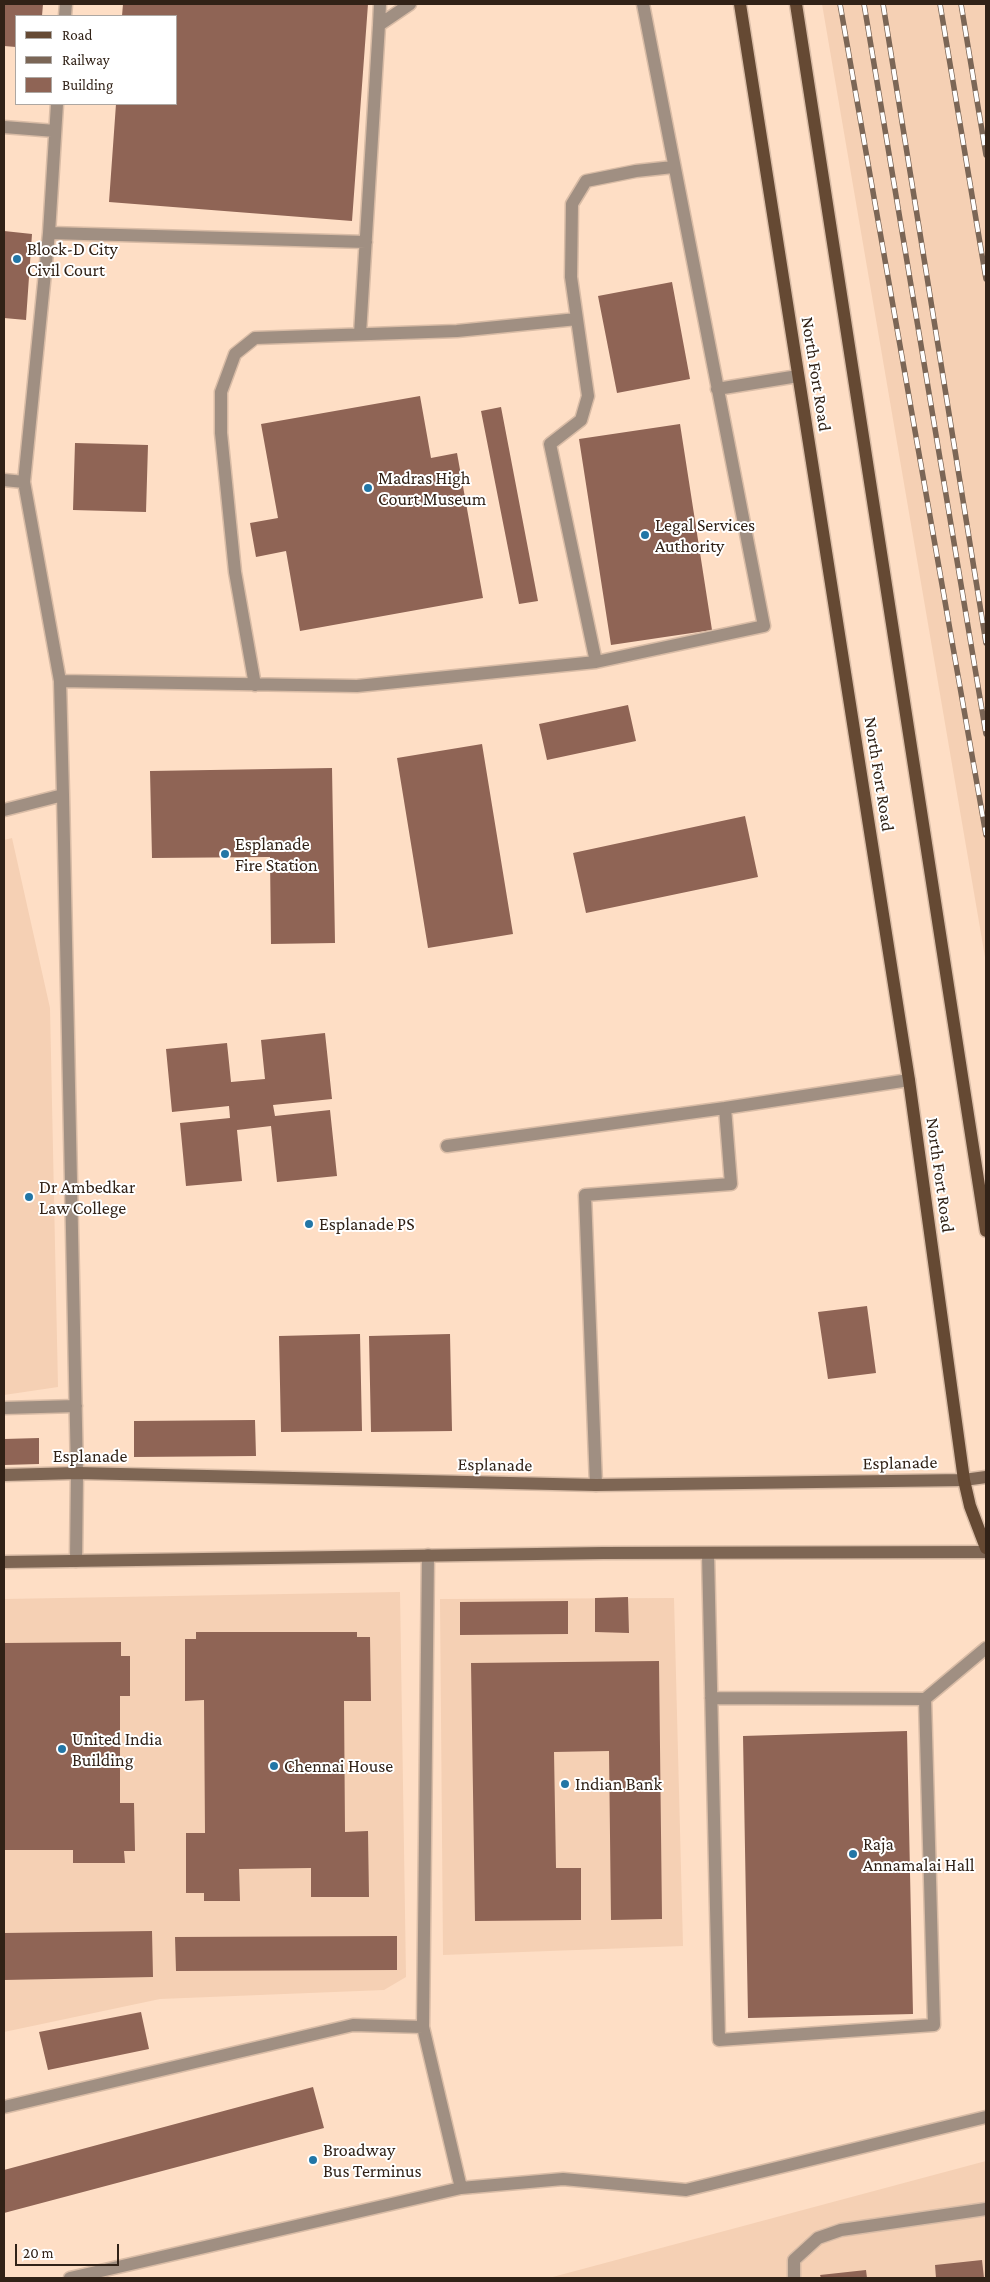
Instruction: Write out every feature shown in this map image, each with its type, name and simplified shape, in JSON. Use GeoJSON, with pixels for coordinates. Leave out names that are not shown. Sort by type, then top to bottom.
{"type":"FeatureCollection","features":[{"type":"Feature","properties":{"kind":"main road","name":"North Fort Road"},"geometry":{"type":"LineString","coordinates":[[740,4],[910,1080],[964,1480],[970,1506],[986,1550]]}},
{"type":"Feature","properties":{"kind":"main road","name":"North Fort Road"},"geometry":{"type":"LineString","coordinates":[[796,4],[986,1231]]}},
{"type":"Feature","properties":{"kind":"main road","name":"Esplanade"},"geometry":{"type":"LineString","coordinates":[[4,1474],[77,1473],[596,1484],[964,1480],[986,1476]]}},
{"type":"Feature","properties":{"kind":"main road"},"geometry":{"type":"LineString","coordinates":[[4,1562],[428,1555],[868,1554],[986,1550]]}},
{"type":"Feature","properties":{"kind":"street"},"geometry":{"type":"LineString","coordinates":[[360,334],[380,4]]}},
{"type":"Feature","properties":{"kind":"street"},"geometry":{"type":"LineString","coordinates":[[379,25],[410,4]]}},
{"type":"Feature","properties":{"kind":"street"},"geometry":{"type":"LineString","coordinates":[[60,681],[357,686],[596,662],[764,626],[673,167],[643,4]]}},
{"type":"Feature","properties":{"kind":"street"},"geometry":{"type":"LineString","coordinates":[[57,105],[49,233],[24,482],[60,681],[76,1406],[76,1561]]}},
{"type":"Feature","properties":{"kind":"street"},"geometry":{"type":"LineString","coordinates":[[4,127],[55,131]]}},
{"type":"Feature","properties":{"kind":"street"},"geometry":{"type":"LineString","coordinates":[[596,662],[550,444],[582,420],[588,396],[571,277],[572,204],[586,181],[636,171],[673,167]]}},
{"type":"Feature","properties":{"kind":"street"},"geometry":{"type":"LineString","coordinates":[[49,233],[366,242]]}},
{"type":"Feature","properties":{"kind":"street"},"geometry":{"type":"LineString","coordinates":[[255,685],[235,572],[221,433],[221,392],[235,354],[255,338],[457,331],[577,319]]}},
{"type":"Feature","properties":{"kind":"street"},"geometry":{"type":"LineString","coordinates":[[717,390],[798,376]]}},
{"type":"Feature","properties":{"kind":"street"},"geometry":{"type":"LineString","coordinates":[[4,480],[24,482]]}},
{"type":"Feature","properties":{"kind":"street"},"geometry":{"type":"LineString","coordinates":[[4,810],[62,795]]}},
{"type":"Feature","properties":{"kind":"street"},"geometry":{"type":"LineString","coordinates":[[448,1146],[725,1108],[910,1080]]}},
{"type":"Feature","properties":{"kind":"street"},"geometry":{"type":"LineString","coordinates":[[596,1484],[585,1195],[731,1184],[725,1108]]}},
{"type":"Feature","properties":{"kind":"street"},"geometry":{"type":"LineString","coordinates":[[4,1408],[76,1406]]}},
{"type":"Feature","properties":{"kind":"street"},"geometry":{"type":"LineString","coordinates":[[708,1554],[719,2040],[934,2025],[925,1699]]}},
{"type":"Feature","properties":{"kind":"street"},"geometry":{"type":"LineString","coordinates":[[428,1555],[423,2027],[461,2188]]}},
{"type":"Feature","properties":{"kind":"street"},"geometry":{"type":"LineString","coordinates":[[711,1698],[925,1699],[986,1648]]}},
{"type":"Feature","properties":{"kind":"street"},"geometry":{"type":"LineString","coordinates":[[4,2107],[353,2025],[423,2027]]}},
{"type":"Feature","properties":{"kind":"street"},"geometry":{"type":"LineString","coordinates":[[70,2278],[461,2188],[563,2179],[686,2190],[986,2117]]}},
{"type":"Feature","properties":{"kind":"street"},"geometry":{"type":"LineString","coordinates":[[794,2278],[794,2260],[818,2238],[841,2230],[986,2209]]}},
{"type":"Feature","properties":{"kind":"shaded area"},"geometry":{"type":"Polygon","coordinates":[[[822,4],[986,4],[986,963],[822,4]]]}},
{"type":"Feature","properties":{"kind":"shaded area","name":"Dr Ambedkar Law College"},"geometry":{"type":"Polygon","coordinates":[[[12,838],[50,1008],[58,1387],[4,1395],[4,840],[12,838]]]}},
{"type":"Feature","properties":{"kind":"shaded area"},"geometry":{"type":"Polygon","coordinates":[[[400,1592],[406,1977],[384,1990],[160,1999],[4,2032],[4,1599],[400,1592]]]}},
{"type":"Feature","properties":{"kind":"shaded area"},"geometry":{"type":"Polygon","coordinates":[[[674,1598],[683,1946],[443,1955],[440,1599],[674,1598]]]}},
{"type":"Feature","properties":{"kind":"shaded area"},"geometry":{"type":"Polygon","coordinates":[[[986,2161],[986,2278],[549,2278],[702,2237],[986,2161]]]}},
{"type":"Feature","properties":{"kind":"building"},"geometry":{"type":"Polygon","coordinates":[[[4,4],[43,4],[42,15],[15,15],[15,47],[4,46],[4,4]]]}},
{"type":"Feature","properties":{"kind":"building"},"geometry":{"type":"Polygon","coordinates":[[[123,4],[368,4],[352,221],[109,202],[116,105],[178,105],[178,15],[122,15],[123,4]]]}},
{"type":"Feature","properties":{"kind":"building","name":"Block-D City Civil Court"},"geometry":{"type":"Polygon","coordinates":[[[4,231],[32,234],[26,320],[4,318],[4,231]]]}},
{"type":"Feature","properties":{"kind":"building"},"geometry":{"type":"Polygon","coordinates":[[[672,282],[690,379],[617,393],[598,296],[672,282]]]}},
{"type":"Feature","properties":{"kind":"building","name":"Madras High Court Museum"},"geometry":{"type":"Polygon","coordinates":[[[420,396],[431,458],[457,453],[483,598],[300,631],[286,551],[256,557],[250,523],[278,518],[261,424],[420,396]]]}},
{"type":"Feature","properties":{"kind":"building"},"geometry":{"type":"Polygon","coordinates":[[[501,407],[538,601],[519,604],[481,411],[501,407]]]}},
{"type":"Feature","properties":{"kind":"building","name":"Legal Services Authority"},"geometry":{"type":"Polygon","coordinates":[[[680,424],[712,630],[611,645],[579,439],[680,424]]]}},
{"type":"Feature","properties":{"kind":"building"},"geometry":{"type":"Polygon","coordinates":[[[75,443],[148,445],[146,512],[73,510],[75,443]]]}},
{"type":"Feature","properties":{"kind":"building"},"geometry":{"type":"Polygon","coordinates":[[[628,705],[636,741],[547,760],[539,724],[628,705]]]}},
{"type":"Feature","properties":{"kind":"building"},"geometry":{"type":"Polygon","coordinates":[[[482,744],[513,934],[428,948],[397,758],[482,744]]]}},
{"type":"Feature","properties":{"kind":"building"},"geometry":{"type":"Polygon","coordinates":[[[332,768],[335,943],[271,944],[270,857],[152,858],[150,771],[332,768]]]}},
{"type":"Feature","properties":{"kind":"building"},"geometry":{"type":"Polygon","coordinates":[[[745,816],[758,877],[586,913],[573,853],[745,816]]]}},
{"type":"Feature","properties":{"kind":"building"},"geometry":{"type":"Polygon","coordinates":[[[325,1033],[332,1099],[273,1105],[275,1116],[330,1110],[337,1176],[277,1182],[271,1126],[237,1130],[242,1181],[186,1186],[180,1123],[230,1118],[229,1106],[172,1112],[166,1049],[227,1043],[231,1082],[265,1079],[261,1040],[325,1033]]]}},
{"type":"Feature","properties":{"kind":"building"},"geometry":{"type":"Polygon","coordinates":[[[867,1306],[876,1373],[828,1379],[818,1312],[867,1306]]]}},
{"type":"Feature","properties":{"kind":"building"},"geometry":{"type":"Polygon","coordinates":[[[360,1334],[362,1431],[281,1432],[279,1336],[360,1334]]]}},
{"type":"Feature","properties":{"kind":"building"},"geometry":{"type":"Polygon","coordinates":[[[450,1334],[452,1431],[371,1432],[369,1336],[450,1334]]]}},
{"type":"Feature","properties":{"kind":"building"},"geometry":{"type":"Polygon","coordinates":[[[255,1420],[256,1456],[134,1457],[134,1421],[255,1420]]]}},
{"type":"Feature","properties":{"kind":"building"},"geometry":{"type":"Polygon","coordinates":[[[39,1438],[39,1464],[4,1465],[4,1439],[39,1438]]]}},
{"type":"Feature","properties":{"kind":"building"},"geometry":{"type":"Polygon","coordinates":[[[628,1597],[629,1633],[595,1632],[595,1598],[628,1597]]]}},
{"type":"Feature","properties":{"kind":"building"},"geometry":{"type":"Polygon","coordinates":[[[568,1601],[568,1634],[460,1635],[460,1602],[568,1601]]]}},
{"type":"Feature","properties":{"kind":"building","name":"Chennai House"},"geometry":{"type":"Polygon","coordinates":[[[196,1632],[357,1632],[357,1637],[370,1637],[371,1701],[344,1701],[345,1832],[368,1831],[369,1897],[311,1897],[311,1868],[239,1869],[240,1901],[204,1901],[204,1893],[186,1893],[186,1833],[205,1833],[204,1700],[185,1701],[185,1639],[196,1639],[196,1632]]]}},
{"type":"Feature","properties":{"kind":"building","name":"United India Building"},"geometry":{"type":"Polygon","coordinates":[[[121,1642],[121,1656],[130,1656],[130,1696],[120,1696],[120,1803],[134,1803],[135,1851],[124,1851],[125,1863],[73,1863],[73,1850],[4,1850],[4,1643],[121,1642]]]}},
{"type":"Feature","properties":{"kind":"building"},"geometry":{"type":"Polygon","coordinates":[[[659,1661],[662,1919],[611,1920],[609,1751],[554,1752],[556,1868],[581,1868],[581,1920],[475,1921],[471,1663],[659,1661]]]}},
{"type":"Feature","properties":{"kind":"building"},"geometry":{"type":"Polygon","coordinates":[[[907,1731],[913,2014],[748,2018],[743,1736],[907,1731]]]}},
{"type":"Feature","properties":{"kind":"building"},"geometry":{"type":"Polygon","coordinates":[[[152,1931],[153,1977],[4,1980],[4,1933],[152,1931]]]}},
{"type":"Feature","properties":{"kind":"building"},"geometry":{"type":"Polygon","coordinates":[[[397,1936],[397,1970],[176,1971],[175,1937],[397,1936]]]}},
{"type":"Feature","properties":{"kind":"building"},"geometry":{"type":"Polygon","coordinates":[[[141,2012],[149,2049],[48,2070],[39,2032],[141,2012]]]}},
{"type":"Feature","properties":{"kind":"building"},"geometry":{"type":"Polygon","coordinates":[[[313,2087],[324,2128],[4,2213],[4,2170],[313,2087]]]}},
{"type":"Feature","properties":{"kind":"building"},"geometry":{"type":"Polygon","coordinates":[[[982,2260],[984,2278],[936,2278],[935,2265],[982,2260]]]}},
{"type":"Feature","properties":{"kind":"building"},"geometry":{"type":"Polygon","coordinates":[[[866,2270],[867,2278],[821,2278],[820,2275],[866,2270]]]}},
{"type":"Feature","properties":{"kind":"railway"},"geometry":{"type":"LineString","coordinates":[[840,4],[986,835]]}},
{"type":"Feature","properties":{"kind":"railway"},"geometry":{"type":"LineString","coordinates":[[864,4],[986,734]]}},
{"type":"Feature","properties":{"kind":"railway"},"geometry":{"type":"LineString","coordinates":[[883,4],[986,643]]}},
{"type":"Feature","properties":{"kind":"railway"},"geometry":{"type":"LineString","coordinates":[[940,4],[986,279]]}},
{"type":"Feature","properties":{"kind":"railway"},"geometry":{"type":"LineString","coordinates":[[961,4],[986,155]]}},
{"type":"Feature","properties":{"kind":"place","name":"Block-D City Civil Court"},"geometry":{"type":"Point","coordinates":[17,259]}},
{"type":"Feature","properties":{"kind":"place","name":"Madras High Court Museum"},"geometry":{"type":"Point","coordinates":[368,488]}},
{"type":"Feature","properties":{"kind":"place","name":"Legal Services Authority"},"geometry":{"type":"Point","coordinates":[645,535]}},
{"type":"Feature","properties":{"kind":"place","name":"Esplanade Fire Station"},"geometry":{"type":"Point","coordinates":[225,854]}},
{"type":"Feature","properties":{"kind":"place","name":"Dr Ambedkar Law College"},"geometry":{"type":"Point","coordinates":[29,1197]}},
{"type":"Feature","properties":{"kind":"place","name":"Esplanade PS"},"geometry":{"type":"Point","coordinates":[309,1224]}},
{"type":"Feature","properties":{"kind":"place","name":"United India Building"},"geometry":{"type":"Point","coordinates":[62,1749]}},
{"type":"Feature","properties":{"kind":"place","name":"Chennai House"},"geometry":{"type":"Point","coordinates":[274,1766]}},
{"type":"Feature","properties":{"kind":"place","name":"Indian Bank"},"geometry":{"type":"Point","coordinates":[565,1784]}},
{"type":"Feature","properties":{"kind":"place","name":"Raja Annamalai Hall"},"geometry":{"type":"Point","coordinates":[853,1854]}},
{"type":"Feature","properties":{"kind":"place","name":"Broadway Bus Terminus"},"geometry":{"type":"Point","coordinates":[313,2160]}}]}
